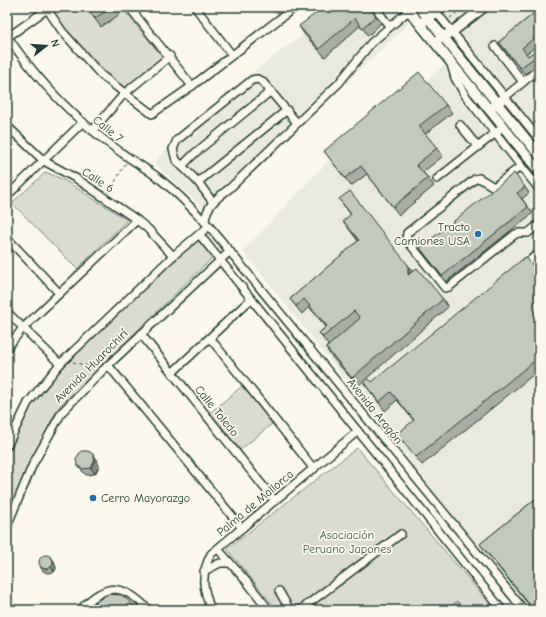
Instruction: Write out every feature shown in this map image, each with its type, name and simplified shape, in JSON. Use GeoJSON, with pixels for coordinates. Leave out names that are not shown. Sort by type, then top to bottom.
{"type":"FeatureCollection","features":[{"type":"Feature","properties":{"kind":"main road"},"geometry":{"type":"LineString","coordinates":[[419,7],[539,156]]}},
{"type":"Feature","properties":{"kind":"main road"},"geometry":{"type":"LineString","coordinates":[[435,43],[443,36],[452,32],[484,7]]}},
{"type":"Feature","properties":{"kind":"main road"},"geometry":{"type":"LineString","coordinates":[[409,8],[435,43],[539,171]]}},
{"type":"Feature","properties":{"kind":"main road"},"geometry":{"type":"LineString","coordinates":[[420,24],[436,9]]}},
{"type":"Feature","properties":{"kind":"main road"},"geometry":{"type":"LineString","coordinates":[[488,109],[506,97]]}},
{"type":"Feature","properties":{"kind":"street"},"geometry":{"type":"LineString","coordinates":[[129,7],[170,56],[192,86]]}},
{"type":"Feature","properties":{"kind":"street"},"geometry":{"type":"LineString","coordinates":[[195,7],[232,55]]}},
{"type":"Feature","properties":{"kind":"street"},"geometry":{"type":"LineString","coordinates":[[7,36],[49,8],[62,32],[101,76],[152,114],[192,86],[295,7]]}},
{"type":"Feature","properties":{"kind":"street"},"geometry":{"type":"LineString","coordinates":[[375,7],[389,26]]}},
{"type":"Feature","properties":{"kind":"street"},"geometry":{"type":"LineString","coordinates":[[207,224],[205,212],[212,201],[230,188],[339,83],[362,53],[409,8]]}},
{"type":"Feature","properties":{"kind":"street"},"geometry":{"type":"LineString","coordinates":[[436,9],[452,32],[539,139]]}},
{"type":"Feature","properties":{"kind":"street","name":"Calle 7"},"geometry":{"type":"LineString","coordinates":[[7,36],[43,84],[83,122],[168,186],[207,224]]}},
{"type":"Feature","properties":{"kind":"street"},"geometry":{"type":"LineString","coordinates":[[7,50],[12,44]]}},
{"type":"Feature","properties":{"kind":"street"},"geometry":{"type":"LineString","coordinates":[[494,46],[523,82]]}},
{"type":"Feature","properties":{"kind":"street"},"geometry":{"type":"LineString","coordinates":[[93,130],[124,94],[170,56]]}},
{"type":"Feature","properties":{"kind":"street"},"geometry":{"type":"LineString","coordinates":[[451,63],[455,78],[465,95],[539,189]]}},
{"type":"Feature","properties":{"kind":"street"},"geometry":{"type":"LineString","coordinates":[[506,97],[539,69]]}},
{"type":"Feature","properties":{"kind":"street"},"geometry":{"type":"LineString","coordinates":[[212,201],[198,182],[176,160],[174,155],[174,144],[177,140],[252,80],[257,79],[262,81],[297,123]]}},
{"type":"Feature","properties":{"kind":"street"},"geometry":{"type":"LineString","coordinates":[[182,166],[195,153],[271,91]]}},
{"type":"Feature","properties":{"kind":"street"},"geometry":{"type":"LineString","coordinates":[[198,182],[286,110]]}},
{"type":"Feature","properties":{"kind":"street"},"geometry":{"type":"LineString","coordinates":[[7,196],[83,122]]}},
{"type":"Feature","properties":{"kind":"street"},"geometry":{"type":"LineString","coordinates":[[460,125],[478,147]]}},
{"type":"Feature","properties":{"kind":"street","name":"Calle 6"},"geometry":{"type":"LineString","coordinates":[[7,126],[44,161],[77,179],[137,220],[148,229],[173,256]]}},
{"type":"Feature","properties":{"kind":"street"},"geometry":{"type":"LineString","coordinates":[[437,179],[504,127]]}},
{"type":"Feature","properties":{"kind":"street"},"geometry":{"type":"LineString","coordinates":[[521,166],[494,187],[479,178],[475,179],[407,233],[406,239],[442,286],[447,288],[514,235],[518,233],[528,233],[539,224]]}},
{"type":"Feature","properties":{"kind":"street"},"geometry":{"type":"LineString","coordinates":[[7,348],[23,328],[137,220]]}},
{"type":"Feature","properties":{"kind":"street","name":"Avenida Huarochirí"},"geometry":{"type":"LineString","coordinates":[[7,446],[28,403],[62,362],[173,256],[199,234],[207,224]]}},
{"type":"Feature","properties":{"kind":"street","name":"Avenida Aragón"},"geometry":{"type":"LineString","coordinates":[[207,224],[524,610]]}},
{"type":"Feature","properties":{"kind":"street"},"geometry":{"type":"LineString","coordinates":[[199,234],[502,610]]}},
{"type":"Feature","properties":{"kind":"street"},"geometry":{"type":"LineString","coordinates":[[7,238],[59,293]]}},
{"type":"Feature","properties":{"kind":"street","name":"Avenida Huarochirí"},"geometry":{"type":"LineString","coordinates":[[7,526],[33,464],[59,417],[105,368],[230,251]]}},
{"type":"Feature","properties":{"kind":"street"},"geometry":{"type":"LineString","coordinates":[[529,261],[539,253]]}},
{"type":"Feature","properties":{"kind":"street"},"geometry":{"type":"LineString","coordinates":[[172,373],[251,299]]}},
{"type":"Feature","properties":{"kind":"street"},"geometry":{"type":"LineString","coordinates":[[7,312],[62,362]]}},
{"type":"Feature","properties":{"kind":"street","name":"Calle Toledo"},"geometry":{"type":"LineString","coordinates":[[141,334],[275,501]]}},
{"type":"Feature","properties":{"kind":"street"},"geometry":{"type":"LineString","coordinates":[[210,338],[314,469]]}},
{"type":"Feature","properties":{"kind":"street"},"geometry":{"type":"LineString","coordinates":[[105,368],[242,528]]}},
{"type":"Feature","properties":{"kind":"street","name":"Palma de Mallorca"},"geometry":{"type":"LineString","coordinates":[[204,571],[211,554],[358,431]]}},
{"type":"Feature","properties":{"kind":"street"},"geometry":{"type":"LineString","coordinates":[[300,610],[401,534]]}},
{"type":"Feature","properties":{"kind":"street"},"geometry":{"type":"LineString","coordinates":[[218,549],[269,610]]}},
{"type":"Feature","properties":{"kind":"street"},"geometry":{"type":"LineString","coordinates":[[211,610],[204,584],[204,571],[220,563],[230,563]]}},
{"type":"Feature","properties":{"kind":"street"},"geometry":{"type":"LineString","coordinates":[[80,610],[96,595],[109,589],[122,589],[136,597],[149,610]]}},
{"type":"Feature","properties":{"kind":"street"},"geometry":{"type":"LineString","coordinates":[[279,591],[290,610]]}},
{"type":"Feature","properties":{"kind":"path"},"geometry":{"type":"LineString","coordinates":[[445,22],[464,7]]}},
{"type":"Feature","properties":{"kind":"path"},"geometry":{"type":"LineString","coordinates":[[106,198],[129,158]]}},
{"type":"Feature","properties":{"kind":"path"},"geometry":{"type":"LineString","coordinates":[[62,362],[105,368]]}},
{"type":"Feature","properties":{"kind":"shaded area"},"geometry":{"type":"Polygon","coordinates":[[[340,7],[397,7],[409,23],[209,213],[154,163],[183,129],[253,72],[340,7]]]}},
{"type":"Feature","properties":{"kind":"shaded area"},"geometry":{"type":"Polygon","coordinates":[[[435,7],[539,7],[539,125],[526,150],[539,167],[539,610],[528,610],[243,251],[330,159],[467,47],[435,7]]]}},
{"type":"Feature","properties":{"kind":"shaded area"},"geometry":{"type":"Polygon","coordinates":[[[457,601],[465,610],[446,610],[457,601]]]}},
{"type":"Feature","properties":{"kind":"green space"},"geometry":{"type":"Polygon","coordinates":[[[56,7],[121,7],[164,58],[125,91],[81,51],[51,11],[56,7]]]}},
{"type":"Feature","properties":{"kind":"green space"},"geometry":{"type":"Polygon","coordinates":[[[46,172],[64,180],[127,220],[77,269],[12,203],[46,172]]]}},
{"type":"Feature","properties":{"kind":"green space"},"geometry":{"type":"Polygon","coordinates":[[[200,239],[212,258],[58,408],[27,469],[7,514],[7,456],[24,415],[31,403],[64,367],[173,259],[200,239]]]}},
{"type":"Feature","properties":{"kind":"green space"},"geometry":{"type":"Polygon","coordinates":[[[242,386],[273,423],[240,450],[210,413],[242,386]]]}},
{"type":"Feature","properties":{"kind":"green space","name":"Asociación Peruano Japones"},"geometry":{"type":"Polygon","coordinates":[[[357,448],[495,610],[277,610],[227,549],[357,448]]]}},
{"type":"Feature","properties":{"kind":"building"},"geometry":{"type":"Polygon","coordinates":[[[86,7],[112,7],[95,18],[86,7]]]}},
{"type":"Feature","properties":{"kind":"building"},"geometry":{"type":"Polygon","coordinates":[[[324,7],[369,7],[376,16],[362,28],[355,18],[319,49],[299,26],[324,7]]]}},
{"type":"Feature","properties":{"kind":"building"},"geometry":{"type":"Polygon","coordinates":[[[539,9],[539,34],[522,48],[528,56],[535,51],[538,55],[520,68],[499,42],[539,9]]]}},
{"type":"Feature","properties":{"kind":"building"},"geometry":{"type":"Polygon","coordinates":[[[419,72],[446,105],[419,126],[437,148],[416,165],[428,178],[393,207],[361,166],[345,178],[324,151],[419,72]]]}},
{"type":"Feature","properties":{"kind":"building"},"geometry":{"type":"Polygon","coordinates":[[[539,122],[539,129],[536,124],[539,122]]]}},
{"type":"Feature","properties":{"kind":"building","name":"Tracto Camiones USA"},"geometry":{"type":"Polygon","coordinates":[[[514,173],[525,187],[517,193],[528,207],[442,276],[420,248],[514,173]]]}},
{"type":"Feature","properties":{"kind":"building"},"geometry":{"type":"Polygon","coordinates":[[[350,191],[408,265],[408,275],[417,268],[443,299],[352,378],[326,348],[360,318],[354,311],[323,337],[319,333],[327,326],[304,299],[296,306],[290,299],[359,240],[343,221],[351,214],[339,199],[350,191]]]}},
{"type":"Feature","properties":{"kind":"building"},"geometry":{"type":"Polygon","coordinates":[[[526,257],[539,273],[539,357],[416,457],[397,434],[414,420],[391,392],[379,402],[364,383],[369,379],[372,382],[526,257]]]}},
{"type":"Feature","properties":{"kind":"building"},"geometry":{"type":"Polygon","coordinates":[[[81,451],[88,451],[93,454],[95,460],[91,468],[82,469],[77,465],[76,459],[81,451]]]}},
{"type":"Feature","properties":{"kind":"building"},"geometry":{"type":"Polygon","coordinates":[[[539,496],[539,608],[534,610],[480,544],[539,496]]]}},
{"type":"Feature","properties":{"kind":"building"},"geometry":{"type":"Polygon","coordinates":[[[46,555],[51,557],[53,562],[51,567],[46,569],[41,567],[39,562],[41,557],[46,555]]]}},
{"type":"Feature","properties":{"kind":"building"},"geometry":{"type":"Polygon","coordinates":[[[108,594],[122,595],[137,608],[135,610],[89,610],[97,601],[108,594]]]}},
{"type":"Feature","properties":{"kind":"place","name":"Tracto Camiones USA"},"geometry":{"type":"Point","coordinates":[478,234]}},
{"type":"Feature","properties":{"kind":"place","name":"Cerro Mayorazgo"},"geometry":{"type":"Point","coordinates":[93,498]}}]}
